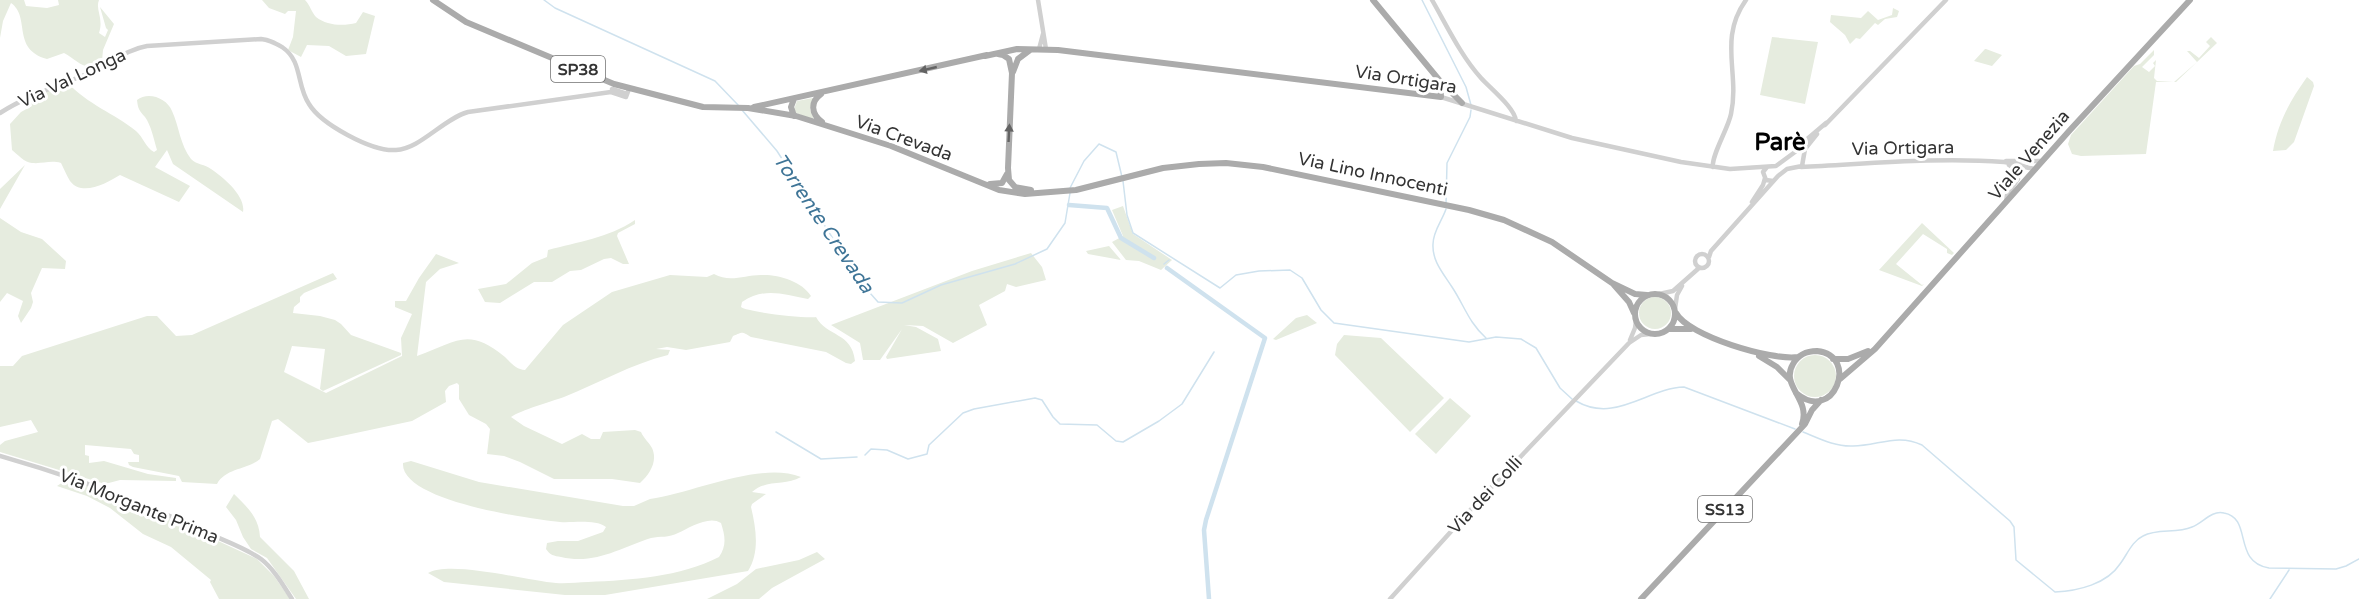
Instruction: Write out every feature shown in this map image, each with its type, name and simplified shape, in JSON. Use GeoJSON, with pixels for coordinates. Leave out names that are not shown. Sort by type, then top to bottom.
{"type":"FeatureCollection","features":[{"type":"Feature","properties":{"kind":"main road","name":"Via Crevada"},"geometry":{"type":"LineString","coordinates":[[433,0],[466,22],[612,88],[702,107],[748,108],[794,116],[891,146],[993,188],[1012,192],[1057,192],[1111,182]]}},
{"type":"Feature","properties":{"kind":"main road"},"geometry":{"type":"LineString","coordinates":[[1373,0],[1440,81],[1464,104]]}},
{"type":"Feature","properties":{"kind":"main road","name":"Viale Venezia"},"geometry":{"type":"LineString","coordinates":[[1801,428],[1821,400],[1834,392],[1840,379],[1875,349],[2006,205],[2042,161],[2190,0]]}},
{"type":"Feature","properties":{"kind":"main road","name":"Via Crevada"},"geometry":{"type":"LineString","coordinates":[[748,108],[827,92],[1008,49],[1090,53]]}},
{"type":"Feature","properties":{"kind":"main road"},"geometry":{"type":"LineString","coordinates":[[969,178],[1000,184],[1005,179],[1008,168],[1012,74],[1019,57],[1040,49]]}},
{"type":"Feature","properties":{"kind":"main road","name":"Via Ortigara"},"geometry":{"type":"LineString","coordinates":[[1090,53],[1442,98]]}},
{"type":"Feature","properties":{"kind":"main road","name":"Via Crevada"},"geometry":{"type":"LineString","coordinates":[[985,56],[1000,54],[1006,56],[1011,63],[1012,74]]}},
{"type":"Feature","properties":{"kind":"main road"},"geometry":{"type":"LineString","coordinates":[[1440,81],[1442,98]]}},
{"type":"Feature","properties":{"kind":"main road"},"geometry":{"type":"LineString","coordinates":[[1442,98],[1447,89]]}},
{"type":"Feature","properties":{"kind":"main road"},"geometry":{"type":"LineString","coordinates":[[827,92],[816,98],[813,110],[817,118],[828,127]]}},
{"type":"Feature","properties":{"kind":"main road"},"geometry":{"type":"LineString","coordinates":[[794,99],[790,107],[794,116]]}},
{"type":"Feature","properties":{"kind":"main road","name":"Via Lino Innocenti"},"geometry":{"type":"LineString","coordinates":[[1111,182],[1163,168],[1199,164],[1253,165],[1436,203],[1504,220],[1529,230],[1552,242],[1612,283],[1635,294],[1647,295]]}},
{"type":"Feature","properties":{"kind":"main road","name":"Via Crevada"},"geometry":{"type":"LineString","coordinates":[[1008,168],[1009,180],[1015,187],[1049,192]]}},
{"type":"Feature","properties":{"kind":"main road","name":"Via Lino Innocenti"},"geometry":{"type":"LineString","coordinates":[[1612,283],[1629,302],[1634,313]]}},
{"type":"Feature","properties":{"kind":"main road"},"geometry":{"type":"LineString","coordinates":[[1675,311],[1673,325],[1660,334],[1650,334],[1639,327],[1634,313],[1638,302],[1647,295],[1659,294],[1669,299],[1682,323],[1756,354],[1777,367],[1790,380],[1805,411],[1801,428]]}},
{"type":"Feature","properties":{"kind":"main road"},"geometry":{"type":"LineString","coordinates":[[1669,329],[1695,330]]}},
{"type":"Feature","properties":{"kind":"main road","name":"Viale Venezia"},"geometry":{"type":"LineString","coordinates":[[1798,357],[1813,351],[1824,353],[1833,359],[1859,356],[1891,330]]}},
{"type":"Feature","properties":{"kind":"main road"},"geometry":{"type":"LineString","coordinates":[[1756,354],[1778,358],[1798,357]]}},
{"type":"Feature","properties":{"kind":"main road"},"geometry":{"type":"LineString","coordinates":[[1790,380],[1793,364],[1798,357]]}},
{"type":"Feature","properties":{"kind":"main road"},"geometry":{"type":"LineString","coordinates":[[1833,359],[1840,372],[1840,379]]}},
{"type":"Feature","properties":{"kind":"main road"},"geometry":{"type":"LineString","coordinates":[[1796,393],[1808,400],[1821,400]]}},
{"type":"Feature","properties":{"kind":"main road","name":"SS13"},"geometry":{"type":"LineString","coordinates":[[1641,599],[1801,428]]}},
{"type":"Feature","properties":{"kind":"street"},"geometry":{"type":"LineString","coordinates":[[1038,0],[1043,34],[1040,49]]}},
{"type":"Feature","properties":{"kind":"street"},"geometry":{"type":"LineString","coordinates":[[1432,0],[1473,69],[1513,111],[1516,121]]}},
{"type":"Feature","properties":{"kind":"street"},"geometry":{"type":"LineString","coordinates":[[1713,167],[1715,154],[1725,135],[1732,110],[1731,36],[1736,16],[1746,0]]}},
{"type":"Feature","properties":{"kind":"street"},"geometry":{"type":"LineString","coordinates":[[1675,311],[1677,295],[1697,267],[1708,266],[1707,256],[1748,209],[1776,179],[1803,164],[1805,148],[1826,123],[1946,0]]}},
{"type":"Feature","properties":{"kind":"street","name":"Via Val Longa"},"geometry":{"type":"LineString","coordinates":[[0,113],[38,94],[96,70],[133,49],[261,39],[273,42],[294,58],[307,101],[317,113],[352,137],[390,150],[410,146],[450,119],[468,112],[612,88]]}},
{"type":"Feature","properties":{"kind":"street","name":"Via Ortigara"},"geometry":{"type":"LineString","coordinates":[[1442,98],[1581,140],[1713,167],[1747,169],[1757,171],[1764,177],[1776,179]]}},
{"type":"Feature","properties":{"kind":"street"},"geometry":{"type":"LineString","coordinates":[[1748,209],[1763,185],[1763,172],[1789,158],[1826,123]]}},
{"type":"Feature","properties":{"kind":"street"},"geometry":{"type":"LineString","coordinates":[[1796,152],[1812,165]]}},
{"type":"Feature","properties":{"kind":"street"},"geometry":{"type":"LineString","coordinates":[[1703,165],[1715,154]]}},
{"type":"Feature","properties":{"kind":"street"},"geometry":{"type":"LineString","coordinates":[[1789,158],[1789,162],[1796,167]]}},
{"type":"Feature","properties":{"kind":"street"},"geometry":{"type":"LineString","coordinates":[[1995,162],[2042,161]]}},
{"type":"Feature","properties":{"kind":"street","name":"Via Ortigara"},"geometry":{"type":"LineString","coordinates":[[1796,167],[1885,162],[1995,162]]}},
{"type":"Feature","properties":{"kind":"street"},"geometry":{"type":"LineString","coordinates":[[1995,162],[2036,169]]}},
{"type":"Feature","properties":{"kind":"street"},"geometry":{"type":"LineString","coordinates":[[1995,162],[2010,165],[2017,173],[2018,182],[2007,195],[2006,205]]}},
{"type":"Feature","properties":{"kind":"street"},"geometry":{"type":"LineString","coordinates":[[1770,167],[1778,172],[1776,179]]}},
{"type":"Feature","properties":{"kind":"street","name":"Via Ortigara"},"geometry":{"type":"LineString","coordinates":[[1747,169],[1770,167]]}},
{"type":"Feature","properties":{"kind":"street"},"geometry":{"type":"LineString","coordinates":[[1697,267],[1695,260],[1697,255],[1707,256]]}},
{"type":"Feature","properties":{"kind":"street"},"geometry":{"type":"LineString","coordinates":[[1659,294],[1673,291],[1684,283]]}},
{"type":"Feature","properties":{"kind":"street"},"geometry":{"type":"LineString","coordinates":[[1629,343],[1636,321]]}},
{"type":"Feature","properties":{"kind":"street"},"geometry":{"type":"LineString","coordinates":[[1629,343],[1641,335],[1650,334]]}},
{"type":"Feature","properties":{"kind":"street","name":"Via dei Colli"},"geometry":{"type":"LineString","coordinates":[[1390,599],[1484,495],[1629,343]]}},
{"type":"Feature","properties":{"kind":"street","name":"Via Morgante Prima"},"geometry":{"type":"LineString","coordinates":[[0,456],[114,493],[145,507],[169,514],[253,554],[269,567],[292,599]]}},
{"type":"Feature","properties":{"kind":"street","name":"Via dei Colli"},"geometry":{"type":"LineString","coordinates":[[1396,599],[1401,587]]}},
{"type":"Feature","properties":{"kind":"shaded area"},"geometry":{"type":"Polygon","coordinates":[[[0,0],[24,0],[26,6],[47,8],[59,5],[58,0],[99,0],[101,23],[99,33],[105,37],[108,30],[100,7],[114,24],[103,50],[102,61],[96,65],[86,66],[64,53],[47,59],[36,54],[25,41],[20,16],[11,3],[3,21],[0,38],[0,0]]]}},
{"type":"Feature","properties":{"kind":"shaded area"},"geometry":{"type":"Polygon","coordinates":[[[262,0],[305,0],[316,17],[336,25],[356,23],[363,12],[375,16],[366,54],[346,56],[329,46],[307,45],[301,57],[288,50],[293,37],[296,11],[288,11],[285,14],[269,8],[262,0]]]}},
{"type":"Feature","properties":{"kind":"shaded area"},"geometry":{"type":"Polygon","coordinates":[[[1893,8],[1899,11],[1897,17],[1885,19],[1878,25],[1875,23],[1860,39],[1856,38],[1850,44],[1845,35],[1830,22],[1831,15],[1861,18],[1868,11],[1878,20],[1892,15],[1893,8]]]}},
{"type":"Feature","properties":{"kind":"shaded area"},"geometry":{"type":"Polygon","coordinates":[[[1772,37],[1818,42],[1805,104],[1760,95],[1772,37]]]}},
{"type":"Feature","properties":{"kind":"shaded area"},"geometry":{"type":"Polygon","coordinates":[[[2211,37],[2217,43],[2176,82],[2174,82],[2197,62],[2187,51],[2199,58],[2210,46],[2206,42],[2211,37]]]}},
{"type":"Feature","properties":{"kind":"shaded area"},"geometry":{"type":"Polygon","coordinates":[[[1985,49],[2002,55],[1992,66],[1974,61],[1985,49]]]}},
{"type":"Feature","properties":{"kind":"shaded area"},"geometry":{"type":"Polygon","coordinates":[[[2154,50],[2154,55],[2142,67],[2149,72],[2155,66],[2153,63],[2156,60],[2154,78],[2157,81],[2174,82],[2156,82],[2146,154],[2081,156],[2072,154],[2068,144],[2071,135],[2134,66],[2140,64],[2154,50]]]}},
{"type":"Feature","properties":{"kind":"shaded area"},"geometry":{"type":"Polygon","coordinates":[[[2307,77],[2314,86],[2294,142],[2286,150],[2273,151],[2286,112],[2307,77]]]}},
{"type":"Feature","properties":{"kind":"shaded area"},"geometry":{"type":"Polygon","coordinates":[[[67,82],[92,103],[136,131],[154,152],[157,150],[152,133],[139,109],[137,100],[146,96],[162,99],[170,106],[184,148],[191,159],[209,167],[227,182],[241,200],[243,212],[173,164],[167,150],[155,167],[190,186],[179,202],[120,175],[95,187],[81,188],[70,181],[61,163],[32,163],[21,158],[12,150],[10,124],[21,112],[32,106],[30,100],[67,82]]]}},
{"type":"Feature","properties":{"kind":"shaded area"},"geometry":{"type":"Polygon","coordinates":[[[813,98],[810,109],[814,120],[796,113],[794,109],[797,101],[813,98]]]}},
{"type":"Feature","properties":{"kind":"shaded area"},"geometry":{"type":"Polygon","coordinates":[[[25,165],[0,209],[0,189],[25,165]]]}},
{"type":"Feature","properties":{"kind":"shaded area"},"geometry":{"type":"Polygon","coordinates":[[[1123,206],[1133,234],[1172,260],[1161,270],[1139,261],[1126,260],[1112,242],[1123,236],[1112,210],[1123,206]]]}},
{"type":"Feature","properties":{"kind":"shaded area"},"geometry":{"type":"Polygon","coordinates":[[[0,218],[21,232],[42,239],[66,261],[65,269],[42,268],[31,293],[33,302],[31,308],[21,323],[18,316],[23,301],[7,293],[0,302],[0,218]]]}},
{"type":"Feature","properties":{"kind":"shaded area"},"geometry":{"type":"Polygon","coordinates":[[[635,220],[635,224],[618,233],[617,236],[629,264],[623,264],[611,258],[604,259],[581,270],[570,271],[552,282],[534,282],[500,303],[485,302],[478,289],[506,284],[532,263],[547,257],[548,250],[604,235],[635,220]]]}},
{"type":"Feature","properties":{"kind":"shaded area"},"geometry":{"type":"Polygon","coordinates":[[[1922,223],[1954,253],[1952,255],[1947,253],[1947,249],[1923,234],[1896,264],[1922,285],[1924,284],[1922,286],[1879,270],[1922,223]]]}},
{"type":"Feature","properties":{"kind":"shaded area"},"geometry":{"type":"Polygon","coordinates":[[[1109,246],[1121,260],[1088,254],[1086,251],[1109,246]]]}},
{"type":"Feature","properties":{"kind":"shaded area"},"geometry":{"type":"Polygon","coordinates":[[[1031,253],[1042,267],[1046,280],[1016,287],[1007,284],[1005,291],[979,305],[987,325],[953,343],[923,326],[904,325],[916,327],[938,339],[941,351],[887,359],[902,329],[880,360],[863,360],[860,343],[831,325],[972,271],[1031,253]]]}},
{"type":"Feature","properties":{"kind":"shaded area"},"geometry":{"type":"Polygon","coordinates":[[[436,254],[459,263],[440,269],[426,282],[417,356],[452,342],[471,339],[492,347],[512,364],[525,370],[563,325],[612,292],[670,275],[707,277],[714,274],[726,278],[767,275],[789,280],[802,286],[811,296],[808,299],[766,293],[750,297],[742,302],[741,307],[777,315],[816,317],[826,328],[849,345],[855,361],[851,364],[846,363],[826,352],[740,333],[733,336],[730,342],[686,350],[667,347],[656,349],[670,350],[668,355],[641,363],[564,397],[511,417],[524,426],[562,444],[582,434],[591,439],[600,439],[603,432],[635,430],[641,432],[652,448],[654,458],[650,471],[640,483],[612,479],[554,479],[504,456],[487,454],[490,429],[486,424],[469,415],[459,399],[457,383],[449,386],[445,391],[446,402],[412,421],[323,440],[308,443],[278,419],[272,421],[260,459],[231,472],[217,484],[182,482],[179,476],[133,467],[128,462],[139,462],[139,455],[134,454],[131,449],[85,445],[85,455],[89,456],[89,463],[104,461],[148,474],[176,478],[176,481],[120,480],[105,484],[0,452],[0,445],[5,441],[38,432],[31,420],[0,427],[0,366],[13,366],[22,356],[147,316],[157,316],[176,336],[192,335],[333,273],[337,279],[304,293],[300,297],[300,302],[294,307],[293,313],[335,320],[351,335],[401,353],[401,355],[323,391],[320,389],[325,349],[292,346],[284,372],[326,393],[402,356],[401,338],[412,314],[395,307],[395,301],[406,301],[436,254]]]}},
{"type":"Feature","properties":{"kind":"shaded area"},"geometry":{"type":"Polygon","coordinates":[[[1655,297],[1667,301],[1671,313],[1667,325],[1655,329],[1643,325],[1639,313],[1643,301],[1655,297]]]}},
{"type":"Feature","properties":{"kind":"shaded area"},"geometry":{"type":"Polygon","coordinates":[[[1307,315],[1317,323],[1276,340],[1273,339],[1296,318],[1307,315]]]}},
{"type":"Feature","properties":{"kind":"shaded area"},"geometry":{"type":"Polygon","coordinates":[[[1344,335],[1381,338],[1444,398],[1410,432],[1335,355],[1337,344],[1344,335]]]}},
{"type":"Feature","properties":{"kind":"shaded area"},"geometry":{"type":"Polygon","coordinates":[[[1815,355],[1823,356],[1830,361],[1835,368],[1835,384],[1830,391],[1823,396],[1815,397],[1807,396],[1800,391],[1795,384],[1794,376],[1795,368],[1800,361],[1807,356],[1815,355]]]}},
{"type":"Feature","properties":{"kind":"shaded area"},"geometry":{"type":"Polygon","coordinates":[[[1450,398],[1471,416],[1436,454],[1415,434],[1450,398]]]}},
{"type":"Feature","properties":{"kind":"shaded area"},"geometry":{"type":"Polygon","coordinates":[[[411,461],[479,482],[623,506],[634,506],[650,499],[747,475],[785,473],[801,477],[764,485],[752,492],[766,494],[751,507],[756,548],[748,571],[605,595],[565,595],[444,582],[428,573],[439,570],[471,570],[560,583],[655,576],[688,569],[719,557],[724,540],[721,523],[705,521],[675,535],[651,538],[596,557],[573,559],[556,556],[546,549],[547,543],[578,541],[603,532],[606,527],[590,522],[560,522],[522,517],[443,498],[422,488],[408,476],[403,463],[411,461]]]}},
{"type":"Feature","properties":{"kind":"shaded area"},"geometry":{"type":"Polygon","coordinates":[[[63,482],[88,483],[101,487],[257,559],[274,576],[290,599],[219,599],[211,580],[171,547],[143,534],[110,508],[87,496],[57,486],[63,482]]]}},
{"type":"Feature","properties":{"kind":"shaded area"},"geometry":{"type":"Polygon","coordinates":[[[234,494],[255,518],[260,537],[294,571],[309,599],[296,599],[267,558],[251,549],[236,520],[226,507],[234,494]]]}},
{"type":"Feature","properties":{"kind":"shaded area"},"geometry":{"type":"Polygon","coordinates":[[[817,552],[825,559],[772,588],[759,599],[707,599],[737,584],[756,569],[799,560],[817,552]]]}},
{"type":"Feature","properties":{"kind":"waterway","name":"Torrente Crevada"},"geometry":{"type":"LineString","coordinates":[[544,0],[555,8],[715,81],[739,106]]}},
{"type":"Feature","properties":{"kind":"waterway"},"geometry":{"type":"LineString","coordinates":[[1422,0],[1466,87],[1471,105]]}},
{"type":"Feature","properties":{"kind":"waterway","name":"Torrente Crevada"},"geometry":{"type":"LineString","coordinates":[[742,110],[777,151],[862,284],[878,302],[902,303],[941,285],[1015,264],[1047,249],[1065,223],[1070,193]]}},
{"type":"Feature","properties":{"kind":"waterway"},"geometry":{"type":"LineString","coordinates":[[1446,204],[1447,163],[1470,117],[1471,110]]}},
{"type":"Feature","properties":{"kind":"waterway","name":"Torrente Crevada"},"geometry":{"type":"LineString","coordinates":[[1070,188],[1084,161],[1099,144],[1116,152],[1122,177]]}},
{"type":"Feature","properties":{"kind":"waterway","name":"Torrente Crevada"},"geometry":{"type":"LineString","coordinates":[[1123,181],[1127,215],[1133,233],[1220,288],[1236,275],[1259,271],[1290,270],[1302,278],[1321,310],[1334,323],[1469,342],[1496,337],[1521,339],[1536,348],[1560,388],[1572,399]]}},
{"type":"Feature","properties":{"kind":"waterway"},"geometry":{"type":"LineString","coordinates":[[1069,205],[1107,208],[1121,238],[1154,258]]}},
{"type":"Feature","properties":{"kind":"waterway"},"geometry":{"type":"LineString","coordinates":[[1446,209],[1434,235],[1434,256],[1471,320],[1486,338]]}},
{"type":"Feature","properties":{"kind":"waterway"},"geometry":{"type":"LineString","coordinates":[[1164,264],[1169,260]]}},
{"type":"Feature","properties":{"kind":"waterway"},"geometry":{"type":"LineString","coordinates":[[1167,268],[1265,338],[1206,520],[1204,530],[1209,599]]}},
{"type":"Feature","properties":{"kind":"waterway"},"geometry":{"type":"LineString","coordinates":[[865,455],[871,449],[887,450],[908,459],[927,454],[929,445],[963,413],[1035,398],[1042,400],[1060,424],[1097,425],[1116,441],[1123,442],[1159,421],[1182,404],[1214,352]]}},
{"type":"Feature","properties":{"kind":"waterway","name":"Torrente Crevada"},"geometry":{"type":"LineString","coordinates":[[1576,401],[1590,407],[1604,409],[1684,387],[1795,429]]}},
{"type":"Feature","properties":{"kind":"waterway"},"geometry":{"type":"LineString","coordinates":[[776,432],[821,459],[857,457]]}},
{"type":"Feature","properties":{"kind":"waterway","name":"Torrente Crevada"},"geometry":{"type":"LineString","coordinates":[[1803,432],[1827,442],[1846,446],[1896,440],[1922,445],[2010,521],[2014,527],[2016,560],[2055,592],[2082,588],[2108,577],[2130,548],[2143,536],[2155,532],[2186,529],[2215,513],[2224,513],[2233,517],[2238,523],[2250,558],[2269,568],[2336,569],[2359,559]]}},
{"type":"Feature","properties":{"kind":"waterway"},"geometry":{"type":"LineString","coordinates":[[2270,599],[2289,570]]}},
{"type":"Feature","properties":{"kind":"district","name":"Parè"},"geometry":{"type":"Point","coordinates":[1780,142]}}]}
